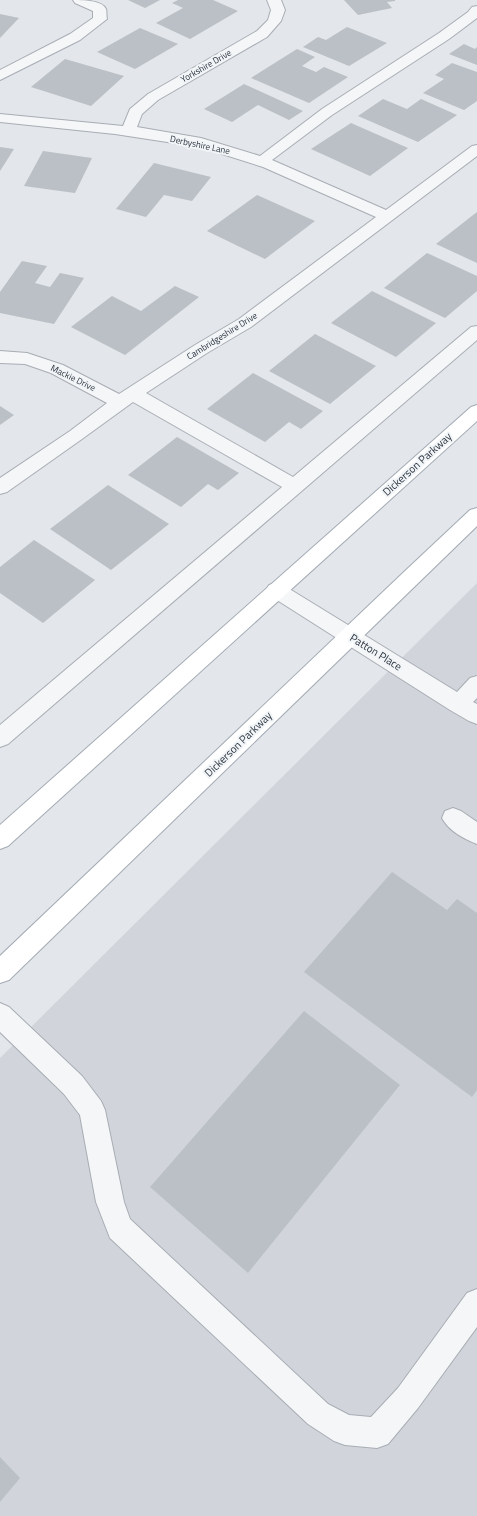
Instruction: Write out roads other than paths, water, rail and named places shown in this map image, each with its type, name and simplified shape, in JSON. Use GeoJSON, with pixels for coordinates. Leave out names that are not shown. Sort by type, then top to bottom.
{"type":"FeatureCollection","features":[{"type":"Feature","properties":{"kind":"main road","name":"Dickerson Parkway"},"geometry":{"type":"LineString","coordinates":[[0,839],[477,411]]}},
{"type":"Feature","properties":{"kind":"main road","name":"Dickerson Parkway"},"geometry":{"type":"LineString","coordinates":[[0,972],[477,515]]}},
{"type":"Feature","properties":{"kind":"street"},"geometry":{"type":"LineString","coordinates":[[0,76],[75,37],[100,19],[99,9],[80,0]]}},
{"type":"Feature","properties":{"kind":"street","name":"Yorkshire Drive"},"geometry":{"type":"LineString","coordinates":[[128,132],[136,112],[153,97],[262,34],[274,21],[278,10],[274,0]]}},
{"type":"Feature","properties":{"kind":"street"},"geometry":{"type":"LineString","coordinates":[[262,161],[327,112],[444,36],[473,15],[477,10]]}},
{"type":"Feature","properties":{"kind":"street","name":"Derbyshire Lane"},"geometry":{"type":"LineString","coordinates":[[0,118],[188,140],[227,150],[287,170],[387,216]]}},
{"type":"Feature","properties":{"kind":"street","name":"Cambridgeshire Drive"},"geometry":{"type":"LineString","coordinates":[[0,487],[200,349],[245,323],[477,149]]}},
{"type":"Feature","properties":{"kind":"street"},"geometry":{"type":"LineString","coordinates":[[0,738],[477,331]]}},
{"type":"Feature","properties":{"kind":"street","name":"Mackie Drive"},"geometry":{"type":"LineString","coordinates":[[0,357],[27,359],[57,369],[127,398],[294,486]]}},
{"type":"Feature","properties":{"kind":"street","name":"Patton Place"},"geometry":{"type":"LineString","coordinates":[[276,590],[477,715]]}},
{"type":"Feature","properties":{"kind":"street"},"geometry":{"type":"LineString","coordinates":[[458,704],[477,684]]}},
{"type":"Feature","properties":{"kind":"street"},"geometry":{"type":"LineString","coordinates":[[453,818],[477,834]]}},
{"type":"Feature","properties":{"kind":"street"},"geometry":{"type":"LineString","coordinates":[[0,1015],[73,1085],[92,1110],[110,1202],[120,1228],[318,1414],[345,1430],[377,1432],[408,1398],[477,1303]]}}]}
